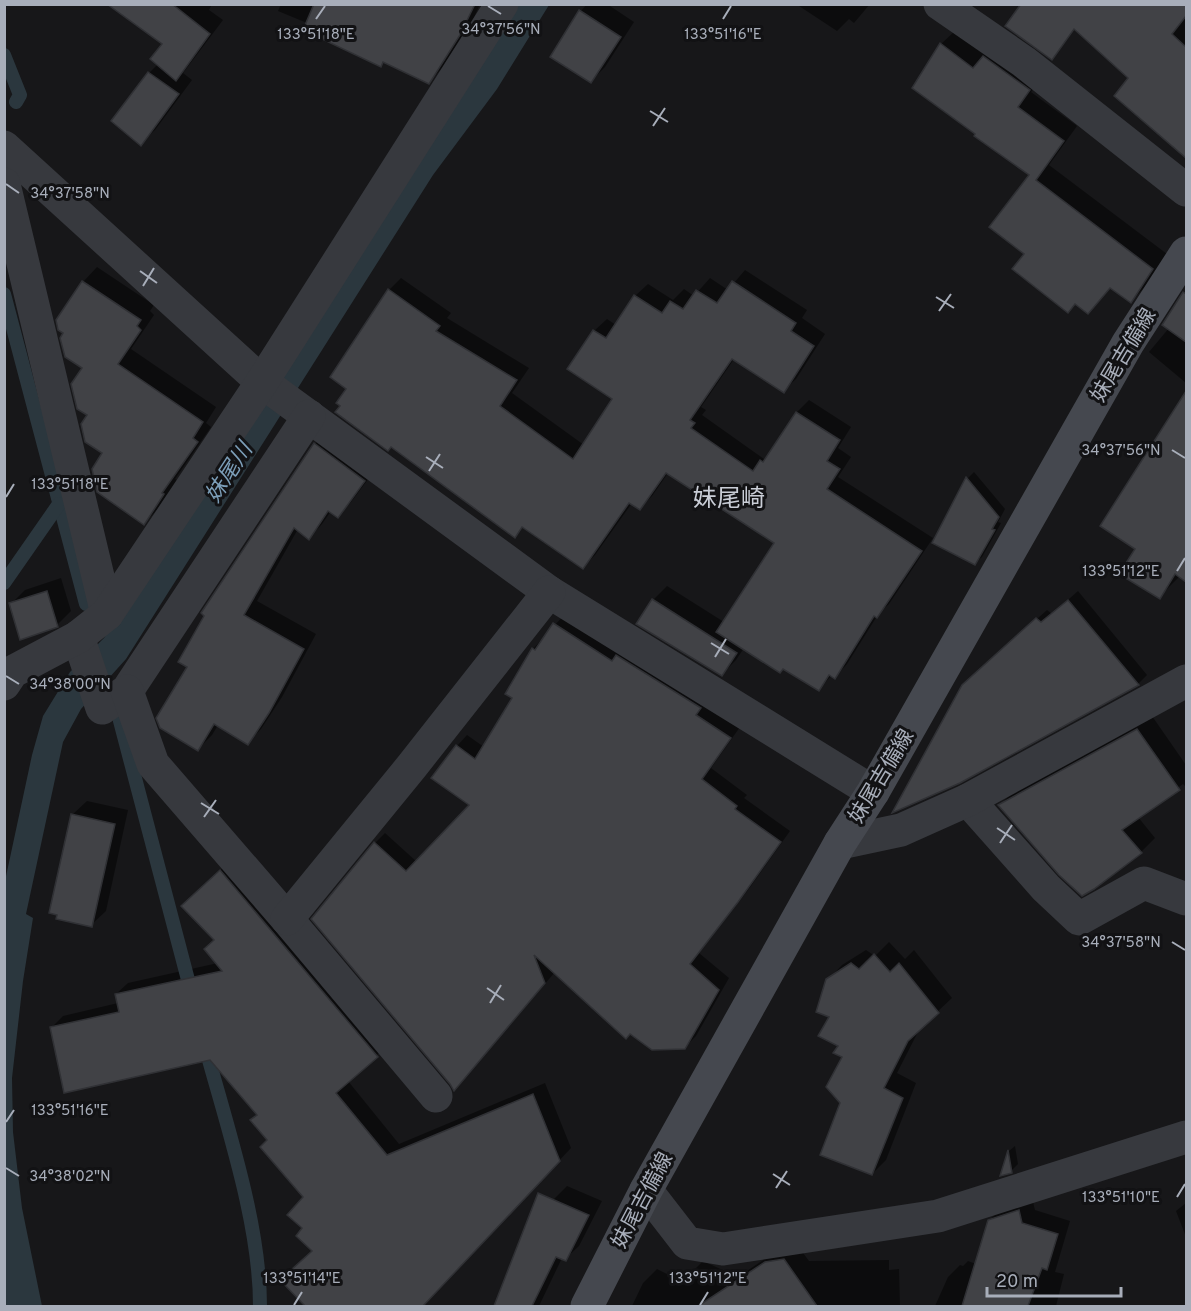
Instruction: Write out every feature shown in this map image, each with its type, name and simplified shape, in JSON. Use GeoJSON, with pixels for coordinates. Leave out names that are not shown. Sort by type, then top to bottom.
{"type":"FeatureCollection","features":[{"type":"Feature","properties":{"kind":"main road","name":"妹尾吉備線"},"geometry":{"type":"LineString","coordinates":[[587,1306],[646,1190],[840,843],[873,792],[1128,343],[1186,254]]}},
{"type":"Feature","properties":{"kind":"street"},"geometry":{"type":"LineString","coordinates":[[4,684],[12,672],[81,647],[107,614],[262,382],[460,74],[502,4]]}},
{"type":"Feature","properties":{"kind":"street"},"geometry":{"type":"LineString","coordinates":[[940,4],[1024,62],[1186,190]]}},
{"type":"Feature","properties":{"kind":"street"},"geometry":{"type":"LineString","coordinates":[[4,147],[262,382],[549,592],[873,792]]}},
{"type":"Feature","properties":{"kind":"street"},"geometry":{"type":"LineString","coordinates":[[4,184],[107,614]]}},
{"type":"Feature","properties":{"kind":"street"},"geometry":{"type":"LineString","coordinates":[[112,693],[301,410]]}},
{"type":"Feature","properties":{"kind":"street"},"geometry":{"type":"LineString","coordinates":[[287,918],[412,766],[549,592]]}},
{"type":"Feature","properties":{"kind":"street"},"geometry":{"type":"LineString","coordinates":[[81,647],[112,693],[153,764],[287,918],[436,1096]]}},
{"type":"Feature","properties":{"kind":"street"},"geometry":{"type":"LineString","coordinates":[[840,843],[901,830],[968,801],[1186,681]]}},
{"type":"Feature","properties":{"kind":"street"},"geometry":{"type":"LineString","coordinates":[[968,801],[1046,888],[1079,919],[1144,883],[1186,899]]}},
{"type":"Feature","properties":{"kind":"street"},"geometry":{"type":"LineString","coordinates":[[646,1190],[687,1243],[723,1249],[938,1216],[1174,1143],[1186,1137]]}},
{"type":"Feature","properties":{"kind":"water","name":"妹尾川"},"geometry":{"type":"Polygon","coordinates":[[[512,5],[549,5],[497,89],[433,175],[126,659],[81,709],[63,742],[26,914],[33,918],[12,1078],[13,1132],[22,1208],[42,1306],[5,1306],[5,881],[32,755],[43,716],[70,672],[104,638],[115,623],[512,5]]]}},
{"type":"Feature","properties":{"kind":"building"},"geometry":{"type":"Polygon","coordinates":[[[107,4],[172,4],[210,34],[176,81],[150,59],[162,44],[107,4]]]}},
{"type":"Feature","properties":{"kind":"building"},"geometry":{"type":"Polygon","coordinates":[[[314,4],[475,4],[460,35],[429,84],[383,62],[381,67],[303,30],[314,4]]]}},
{"type":"Feature","properties":{"kind":"building"},"geometry":{"type":"Polygon","coordinates":[[[1021,4],[1186,4],[1186,16],[1172,34],[1186,47],[1186,158],[1114,96],[1128,78],[1074,29],[1052,60],[1005,26],[1021,4]]]}},
{"type":"Feature","properties":{"kind":"building"},"geometry":{"type":"Polygon","coordinates":[[[579,10],[621,37],[591,83],[550,57],[579,10]]]}},
{"type":"Feature","properties":{"kind":"building"},"geometry":{"type":"Polygon","coordinates":[[[940,43],[973,68],[983,56],[1030,90],[1018,107],[1064,141],[1036,180],[1153,269],[1131,303],[1110,288],[1088,314],[1075,304],[1068,313],[1012,269],[1024,254],[989,227],[1029,175],[912,88],[940,43]]]}},
{"type":"Feature","properties":{"kind":"building"},"geometry":{"type":"Polygon","coordinates":[[[148,72],[179,94],[141,146],[111,121],[148,72]]]}},
{"type":"Feature","properties":{"kind":"building"},"geometry":{"type":"Polygon","coordinates":[[[82,281],[141,320],[137,326],[141,330],[118,364],[203,422],[193,438],[198,442],[162,493],[164,494],[144,525],[97,492],[92,469],[102,453],[85,442],[81,424],[87,415],[77,409],[71,384],[82,368],[65,357],[60,338],[63,333],[58,330],[56,320],[82,281]]]}},
{"type":"Feature","properties":{"kind":"building"},"geometry":{"type":"Polygon","coordinates":[[[732,281],[796,323],[791,331],[814,346],[784,393],[732,359],[690,420],[695,423],[691,428],[753,471],[760,460],[763,462],[796,412],[840,440],[827,461],[840,469],[827,489],[922,551],[877,618],[874,616],[835,679],[829,675],[819,691],[783,669],[780,673],[716,632],[774,543],[666,473],[640,510],[629,503],[583,569],[522,527],[515,538],[391,447],[388,451],[335,412],[340,406],[336,403],[346,389],[330,377],[388,289],[440,326],[436,331],[517,380],[500,406],[573,459],[612,399],[567,369],[593,330],[606,338],[634,295],[662,313],[670,301],[683,309],[696,290],[717,303],[732,281]]]}},
{"type":"Feature","properties":{"kind":"building"},"geometry":{"type":"Polygon","coordinates":[[[1183,292],[1186,294],[1186,342],[1162,325],[1183,292]]]}},
{"type":"Feature","properties":{"kind":"building"},"geometry":{"type":"Polygon","coordinates":[[[1186,391],[1186,582],[1175,574],[1160,599],[1119,574],[1135,549],[1100,526],[1186,391]]]}},
{"type":"Feature","properties":{"kind":"building"},"geometry":{"type":"Polygon","coordinates":[[[314,443],[365,481],[338,518],[328,511],[309,540],[294,528],[244,615],[304,649],[269,713],[248,745],[214,724],[198,751],[160,728],[156,718],[187,667],[178,662],[204,616],[201,613],[314,443]]]}},
{"type":"Feature","properties":{"kind":"building"},"geometry":{"type":"Polygon","coordinates":[[[966,477],[999,517],[992,529],[995,530],[975,565],[932,543],[966,477]]]}},
{"type":"Feature","properties":{"kind":"building"},"geometry":{"type":"Polygon","coordinates":[[[47,591],[58,627],[20,640],[9,603],[47,591]]]}},
{"type":"Feature","properties":{"kind":"building"},"geometry":{"type":"Polygon","coordinates":[[[652,599],[737,653],[722,676],[636,624],[652,599]]]}},
{"type":"Feature","properties":{"kind":"building"},"geometry":{"type":"Polygon","coordinates":[[[1068,600],[1139,685],[960,783],[892,813],[962,685],[1036,618],[1041,622],[1068,600]]]}},
{"type":"Feature","properties":{"kind":"building"},"geometry":{"type":"Polygon","coordinates":[[[553,623],[612,661],[616,655],[701,708],[696,715],[731,738],[702,779],[737,806],[735,809],[781,842],[690,964],[719,990],[685,1049],[652,1050],[630,1034],[626,1039],[534,955],[545,983],[454,1091],[311,919],[374,842],[406,871],[469,805],[431,778],[456,745],[475,759],[512,698],[505,694],[532,648],[535,650],[553,623]]]}},
{"type":"Feature","properties":{"kind":"building"},"geometry":{"type":"Polygon","coordinates":[[[1137,729],[1180,790],[1122,830],[1142,853],[1082,896],[1059,875],[998,805],[1137,729]]]}},
{"type":"Feature","properties":{"kind":"building"},"geometry":{"type":"Polygon","coordinates":[[[71,814],[115,824],[92,927],[56,919],[57,915],[49,913],[71,814]]]}},
{"type":"Feature","properties":{"kind":"building"},"geometry":{"type":"Polygon","coordinates":[[[220,870],[378,1057],[336,1093],[387,1155],[533,1094],[560,1161],[423,1306],[305,1306],[280,1280],[312,1251],[296,1236],[302,1228],[287,1215],[303,1197],[260,1147],[267,1140],[250,1120],[257,1115],[210,1060],[64,1093],[50,1027],[119,1012],[115,994],[222,971],[204,949],[214,940],[181,906],[220,870]]]}},
{"type":"Feature","properties":{"kind":"building"},"geometry":{"type":"Polygon","coordinates":[[[874,954],[890,972],[899,963],[939,1013],[908,1041],[884,1088],[903,1098],[872,1175],[820,1155],[840,1103],[826,1087],[842,1057],[833,1053],[838,1046],[818,1036],[829,1017],[816,1012],[826,979],[851,963],[859,969],[874,954]]]}},
{"type":"Feature","properties":{"kind":"building"},"geometry":{"type":"Polygon","coordinates":[[[1008,1150],[1012,1173],[1000,1176],[1008,1150]]]}},
{"type":"Feature","properties":{"kind":"building"},"geometry":{"type":"Polygon","coordinates":[[[538,1193],[589,1215],[566,1261],[556,1257],[532,1306],[494,1306],[538,1193]]]}},
{"type":"Feature","properties":{"kind":"building"},"geometry":{"type":"Polygon","coordinates":[[[1019,1210],[1022,1223],[1058,1234],[1047,1270],[1042,1268],[1028,1306],[962,1306],[988,1220],[1019,1210]]]}},
{"type":"Feature","properties":{"kind":"building"},"geometry":{"type":"Polygon","coordinates":[[[784,1259],[817,1306],[698,1306],[765,1262],[784,1259]]]}},
{"type":"Feature","properties":{"kind":"waterway"},"geometry":{"type":"LineString","coordinates":[[4,55],[20,95],[16,102]]}},
{"type":"Feature","properties":{"kind":"waterway"},"geometry":{"type":"LineString","coordinates":[[4,294],[86,604]]}},
{"type":"Feature","properties":{"kind":"waterway"},"geometry":{"type":"LineString","coordinates":[[4,583],[59,504]]}},
{"type":"Feature","properties":{"kind":"waterway"},"geometry":{"type":"LineString","coordinates":[[120,721],[192,995]]}},
{"type":"Feature","properties":{"kind":"waterway"},"geometry":{"type":"LineString","coordinates":[[204,1042],[248,1207],[254,1241],[260,1306]]}},
{"type":"Feature","properties":{"kind":"district","name":"妹尾崎"},"geometry":{"type":"Point","coordinates":[729,498]}}]}
